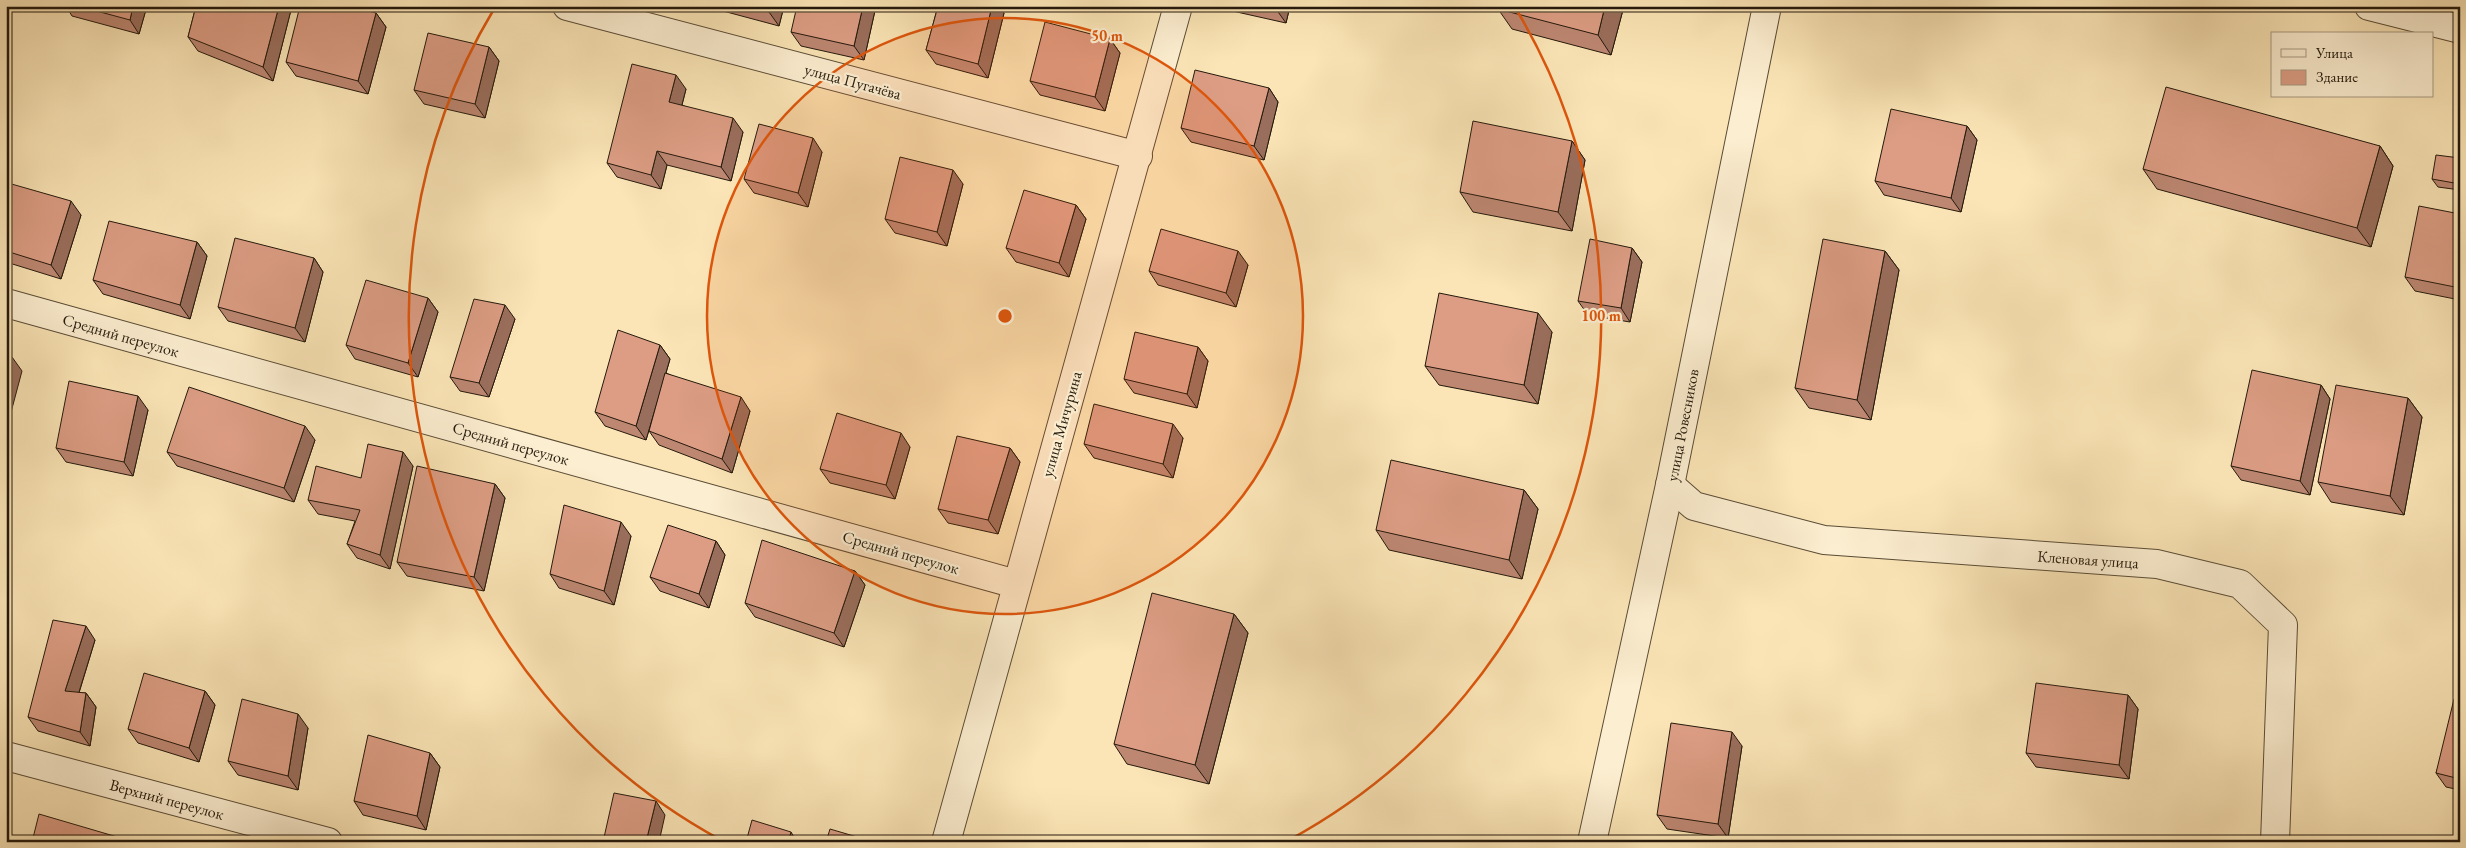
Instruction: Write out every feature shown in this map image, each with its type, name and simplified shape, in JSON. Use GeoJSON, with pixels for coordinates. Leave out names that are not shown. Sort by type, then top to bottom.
{"type":"FeatureCollection","features":[{"type":"Feature","properties":{"kind":"street","name":"улица Пугачёва"},"geometry":{"type":"LineString","coordinates":[[567,6],[1138,156]]}},
{"type":"Feature","properties":{"kind":"street","name":"улица Мичурина"},"geometry":{"type":"LineString","coordinates":[[946,842],[1016,584],[1138,156],[1178,6]]}},
{"type":"Feature","properties":{"kind":"street","name":"улица Ровесников"},"geometry":{"type":"LineString","coordinates":[[1592,842],[1670,485],[1767,6]]}},
{"type":"Feature","properties":{"kind":"street"},"geometry":{"type":"LineString","coordinates":[[2369,6],[2460,29]]}},
{"type":"Feature","properties":{"kind":"street","name":"Средний переулок"},"geometry":{"type":"LineString","coordinates":[[6,303],[1016,584]]}},
{"type":"Feature","properties":{"kind":"street","name":"Кленовая улица"},"geometry":{"type":"LineString","coordinates":[[1670,485],[1694,506],[1824,540],[2157,564],[2240,584],[2283,625],[2275,842]]}},
{"type":"Feature","properties":{"kind":"street","name":"Верхний переулок"},"geometry":{"type":"LineString","coordinates":[[6,756],[328,842]]}},
{"type":"Feature","properties":{"kind":"building"},"geometry":{"type":"Polygon","coordinates":[[[78,6],[133,6],[130,20],[78,6]]]}},
{"type":"Feature","properties":{"kind":"building"},"geometry":{"type":"Polygon","coordinates":[[[196,6],[279,6],[263,67],[188,37],[196,6]]]}},
{"type":"Feature","properties":{"kind":"building"},"geometry":{"type":"Polygon","coordinates":[[[300,6],[350,6],[376,13],[358,81],[286,62],[300,6]]]}},
{"type":"Feature","properties":{"kind":"building"},"geometry":{"type":"Polygon","coordinates":[[[746,6],[771,6],[769,12],[746,6]]]}},
{"type":"Feature","properties":{"kind":"building"},"geometry":{"type":"Polygon","coordinates":[[[797,6],[863,6],[854,46],[791,32],[797,6]]]}},
{"type":"Feature","properties":{"kind":"building"},"geometry":{"type":"Polygon","coordinates":[[[938,6],[992,6],[978,64],[926,50],[938,6]]]}},
{"type":"Feature","properties":{"kind":"building"},"geometry":{"type":"Polygon","coordinates":[[[1264,6],[1277,6],[1276,9],[1264,6]]]}},
{"type":"Feature","properties":{"kind":"building"},"geometry":{"type":"Polygon","coordinates":[[[1499,6],[1605,6],[1598,35],[1498,9],[1499,6]]]}},
{"type":"Feature","properties":{"kind":"building"},"geometry":{"type":"Polygon","coordinates":[[[1045,22],[1110,39],[1095,97],[1030,81],[1045,22]]]}},
{"type":"Feature","properties":{"kind":"building"},"geometry":{"type":"Polygon","coordinates":[[[428,33],[489,47],[475,104],[414,90],[428,33]]]}},
{"type":"Feature","properties":{"kind":"building"},"geometry":{"type":"Polygon","coordinates":[[[632,64],[676,75],[669,102],[733,118],[721,167],[657,151],[651,175],[607,163],[632,64]]]}},
{"type":"Feature","properties":{"kind":"building"},"geometry":{"type":"Polygon","coordinates":[[[1195,70],[1269,88],[1254,146],[1181,128],[1195,70]]]}},
{"type":"Feature","properties":{"kind":"building"},"geometry":{"type":"Polygon","coordinates":[[[2166,87],[2380,146],[2357,228],[2143,169],[2166,87]]]}},
{"type":"Feature","properties":{"kind":"building"},"geometry":{"type":"Polygon","coordinates":[[[1891,109],[1967,126],[1951,198],[1875,181],[1891,109]]]}},
{"type":"Feature","properties":{"kind":"building"},"geometry":{"type":"Polygon","coordinates":[[[1473,121],[1572,141],[1558,212],[1460,192],[1473,121]]]}},
{"type":"Feature","properties":{"kind":"building"},"geometry":{"type":"Polygon","coordinates":[[[759,124],[813,138],[798,193],[744,179],[759,124]]]}},
{"type":"Feature","properties":{"kind":"building"},"geometry":{"type":"Polygon","coordinates":[[[2436,155],[2460,158],[2460,184],[2432,179],[2436,155]]]}},
{"type":"Feature","properties":{"kind":"building"},"geometry":{"type":"Polygon","coordinates":[[[900,157],[953,170],[937,232],[885,219],[900,157]]]}},
{"type":"Feature","properties":{"kind":"building"},"geometry":{"type":"Polygon","coordinates":[[[8,183],[71,201],[51,265],[6,251],[6,187],[8,183]]]}},
{"type":"Feature","properties":{"kind":"building"},"geometry":{"type":"Polygon","coordinates":[[[1024,190],[1076,205],[1059,263],[1006,248],[1024,190]]]}},
{"type":"Feature","properties":{"kind":"building"},"geometry":{"type":"Polygon","coordinates":[[[2419,206],[2460,214],[2460,288],[2405,277],[2419,206]]]}},
{"type":"Feature","properties":{"kind":"building"},"geometry":{"type":"Polygon","coordinates":[[[109,221],[197,242],[180,305],[93,280],[109,221]]]}},
{"type":"Feature","properties":{"kind":"building"},"geometry":{"type":"Polygon","coordinates":[[[1161,229],[1238,251],[1226,293],[1149,271],[1161,229]]]}},
{"type":"Feature","properties":{"kind":"building"},"geometry":{"type":"Polygon","coordinates":[[[235,238],[314,258],[295,328],[218,307],[235,238]]]}},
{"type":"Feature","properties":{"kind":"building"},"geometry":{"type":"Polygon","coordinates":[[[1590,239],[1632,248],[1621,308],[1578,301],[1590,239]]]}},
{"type":"Feature","properties":{"kind":"building"},"geometry":{"type":"Polygon","coordinates":[[[1823,239],[1885,251],[1857,400],[1795,388],[1823,239]]]}},
{"type":"Feature","properties":{"kind":"building"},"geometry":{"type":"Polygon","coordinates":[[[366,280],[428,298],[408,363],[346,345],[366,280]]]}},
{"type":"Feature","properties":{"kind":"building"},"geometry":{"type":"Polygon","coordinates":[[[1439,293],[1538,313],[1524,385],[1425,366],[1439,293]]]}},
{"type":"Feature","properties":{"kind":"building"},"geometry":{"type":"Polygon","coordinates":[[[474,299],[505,305],[479,383],[450,377],[474,299]]]}},
{"type":"Feature","properties":{"kind":"building"},"geometry":{"type":"Polygon","coordinates":[[[618,330],[660,345],[636,426],[595,412],[618,330]]]}},
{"type":"Feature","properties":{"kind":"building"},"geometry":{"type":"Polygon","coordinates":[[[1135,332],[1198,347],[1187,394],[1124,379],[1135,332]]]}},
{"type":"Feature","properties":{"kind":"building"},"geometry":{"type":"Polygon","coordinates":[[[6,355],[12,357],[6,379],[6,355]]]}},
{"type":"Feature","properties":{"kind":"building"},"geometry":{"type":"Polygon","coordinates":[[[2252,370],[2321,385],[2300,481],[2231,466],[2252,370]]]}},
{"type":"Feature","properties":{"kind":"building"},"geometry":{"type":"Polygon","coordinates":[[[665,373],[741,397],[722,459],[649,431],[665,373]]]}},
{"type":"Feature","properties":{"kind":"building"},"geometry":{"type":"Polygon","coordinates":[[[69,381],[138,396],[124,462],[56,448],[69,381]]]}},
{"type":"Feature","properties":{"kind":"building"},"geometry":{"type":"Polygon","coordinates":[[[2336,385],[2408,398],[2390,496],[2318,482],[2336,385]]]}},
{"type":"Feature","properties":{"kind":"building"},"geometry":{"type":"Polygon","coordinates":[[[189,387],[305,426],[284,488],[167,452],[189,387]]]}},
{"type":"Feature","properties":{"kind":"building"},"geometry":{"type":"Polygon","coordinates":[[[1094,404],[1173,424],[1163,464],[1084,444],[1094,404]]]}},
{"type":"Feature","properties":{"kind":"building"},"geometry":{"type":"Polygon","coordinates":[[[837,413],[901,433],[886,485],[820,469],[837,413]]]}},
{"type":"Feature","properties":{"kind":"building"},"geometry":{"type":"Polygon","coordinates":[[[957,436],[1010,448],[988,520],[938,509],[957,436]]]}},
{"type":"Feature","properties":{"kind":"building"},"geometry":{"type":"Polygon","coordinates":[[[368,444],[403,452],[380,555],[347,544],[360,510],[308,500],[316,466],[361,478],[368,444]]]}},
{"type":"Feature","properties":{"kind":"building"},"geometry":{"type":"Polygon","coordinates":[[[1391,460],[1524,490],[1509,560],[1376,530],[1391,460]]]}},
{"type":"Feature","properties":{"kind":"building"},"geometry":{"type":"Polygon","coordinates":[[[417,466],[495,484],[474,577],[397,562],[417,466]]]}},
{"type":"Feature","properties":{"kind":"building"},"geometry":{"type":"Polygon","coordinates":[[[564,505],[621,522],[604,591],[550,574],[564,505]]]}},
{"type":"Feature","properties":{"kind":"building"},"geometry":{"type":"Polygon","coordinates":[[[668,525],[716,541],[699,594],[650,577],[668,525]]]}},
{"type":"Feature","properties":{"kind":"building"},"geometry":{"type":"Polygon","coordinates":[[[762,540],[855,571],[834,633],[745,603],[762,540]]]}},
{"type":"Feature","properties":{"kind":"building"},"geometry":{"type":"Polygon","coordinates":[[[1152,593],[1234,614],[1195,765],[1114,744],[1152,593]]]}},
{"type":"Feature","properties":{"kind":"building"},"geometry":{"type":"Polygon","coordinates":[[[53,620],[86,626],[65,691],[86,693],[80,732],[28,717],[53,620]]]}},
{"type":"Feature","properties":{"kind":"building"},"geometry":{"type":"Polygon","coordinates":[[[144,673],[205,691],[189,748],[128,729],[144,673]]]}},
{"type":"Feature","properties":{"kind":"building"},"geometry":{"type":"Polygon","coordinates":[[[2036,683],[2128,695],[2119,765],[2026,753],[2036,683]]]}},
{"type":"Feature","properties":{"kind":"building"},"geometry":{"type":"Polygon","coordinates":[[[242,699],[298,714],[288,776],[228,761],[242,699]]]}},
{"type":"Feature","properties":{"kind":"building"},"geometry":{"type":"Polygon","coordinates":[[[2454,699],[2460,701],[2460,779],[2436,773],[2454,699]]]}},
{"type":"Feature","properties":{"kind":"building"},"geometry":{"type":"Polygon","coordinates":[[[1671,723],[1732,732],[1718,824],[1657,815],[1671,723]]]}},
{"type":"Feature","properties":{"kind":"building"},"geometry":{"type":"Polygon","coordinates":[[[368,735],[430,753],[417,816],[354,801],[368,735]]]}},
{"type":"Feature","properties":{"kind":"building"},"geometry":{"type":"Polygon","coordinates":[[[614,793],[656,801],[646,842],[603,842],[614,793]]]}},
{"type":"Feature","properties":{"kind":"building"},"geometry":{"type":"Polygon","coordinates":[[[39,814],[131,841],[131,842],[32,842],[39,814]]]}},
{"type":"Feature","properties":{"kind":"building"},"geometry":{"type":"Polygon","coordinates":[[[752,820],[791,832],[788,842],[746,842],[752,820]]]}},
{"type":"Feature","properties":{"kind":"building"},"geometry":{"type":"Polygon","coordinates":[[[830,829],[874,842],[826,842],[830,829]]]}}]}
